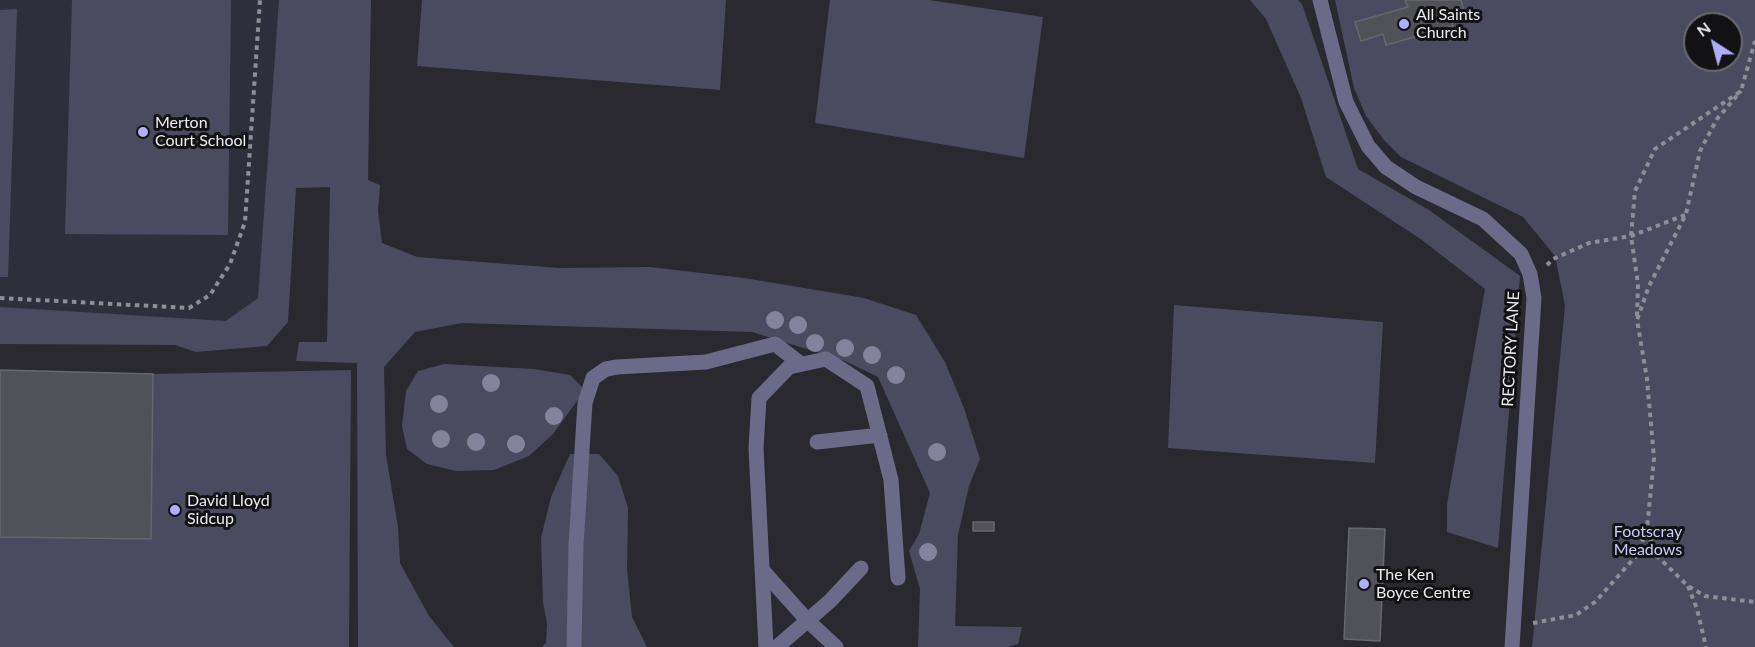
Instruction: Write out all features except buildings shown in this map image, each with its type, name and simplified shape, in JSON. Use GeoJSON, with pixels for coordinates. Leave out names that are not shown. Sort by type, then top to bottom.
{"type":"FeatureCollection","features":[{"type":"Feature","properties":{"kind":"street","name":"RECTORY LANE"},"geometry":{"type":"LineString","coordinates":[[1320,0],[1346,102],[1368,146],[1386,167],[1416,187],[1483,219],[1521,254],[1530,274],[1534,298],[1512,647]]}},
{"type":"Feature","properties":{"kind":"street"},"geometry":{"type":"LineString","coordinates":[[574,647],[576,545],[585,404],[593,378],[606,369],[706,362],[775,344],[801,364]]}},
{"type":"Feature","properties":{"kind":"street"},"geometry":{"type":"LineString","coordinates":[[766,647],[756,448],[759,398],[789,367],[826,359],[867,386],[891,480],[898,578]]}},
{"type":"Feature","properties":{"kind":"street"},"geometry":{"type":"LineString","coordinates":[[817,442],[880,435]]}},
{"type":"Feature","properties":{"kind":"street"},"geometry":{"type":"LineString","coordinates":[[777,647],[861,568]]}},
{"type":"Feature","properties":{"kind":"street"},"geometry":{"type":"LineString","coordinates":[[764,572],[807,620],[836,647]]}},
{"type":"Feature","properties":{"kind":"path"},"geometry":{"type":"LineString","coordinates":[[0,298],[189,308],[210,295],[230,264],[245,222],[260,0]]}},
{"type":"Feature","properties":{"kind":"path"},"geometry":{"type":"LineString","coordinates":[[1637,320],[1649,286],[1686,214],[1700,151],[1717,119],[1741,91],[1755,41]]}},
{"type":"Feature","properties":{"kind":"path"},"geometry":{"type":"LineString","coordinates":[[1538,623],[1576,615],[1595,602],[1637,555],[1647,530],[1654,458],[1647,379],[1637,320],[1638,284],[1631,236],[1635,191],[1655,149],[1741,91]]}},
{"type":"Feature","properties":{"kind":"path"},"geometry":{"type":"LineString","coordinates":[[1547,265],[1554,259],[1589,243],[1631,236],[1686,214]]}},
{"type":"Feature","properties":{"kind":"path"},"geometry":{"type":"LineString","coordinates":[[1647,530],[1658,555],[1688,586],[1705,596],[1755,602]]}},
{"type":"Feature","properties":{"kind":"path"},"geometry":{"type":"LineString","coordinates":[[1688,586],[1697,609],[1706,647]]}},
{"type":"Feature","properties":{"kind":"shaded area","name":"Merton Court School"},"geometry":{"type":"Polygon","coordinates":[[[0,0],[296,0],[275,311],[241,336],[0,322],[0,0]]]}},
{"type":"Feature","properties":{"kind":"green space"},"geometry":{"type":"Polygon","coordinates":[[[72,0],[231,0],[228,235],[65,234],[72,0]]]}},
{"type":"Feature","properties":{"kind":"green space"},"geometry":{"type":"Polygon","coordinates":[[[279,0],[371,0],[368,180],[380,185],[378,211],[382,243],[417,257],[559,268],[650,267],[744,278],[864,298],[916,315],[945,362],[964,408],[980,459],[969,486],[958,535],[955,626],[1022,627],[1018,644],[1007,647],[918,647],[920,589],[909,551],[919,534],[930,493],[878,377],[845,361],[752,332],[462,323],[415,332],[384,367],[386,455],[398,527],[400,563],[429,616],[454,647],[358,647],[357,363],[296,361],[299,342],[327,342],[330,187],[296,188],[288,322],[267,346],[196,352],[175,345],[0,344],[0,307],[226,321],[258,298],[279,0]]]}},
{"type":"Feature","properties":{"kind":"green space"},"geometry":{"type":"Polygon","coordinates":[[[422,0],[726,0],[720,90],[417,66],[422,0]]]}},
{"type":"Feature","properties":{"kind":"green space"},"geometry":{"type":"Polygon","coordinates":[[[830,0],[929,0],[1043,17],[1024,158],[815,123],[830,0]]]}},
{"type":"Feature","properties":{"kind":"green space"},"geometry":{"type":"Polygon","coordinates":[[[1250,0],[1298,0],[1302,4],[1358,169],[1429,210],[1520,276],[1498,548],[1447,532],[1447,504],[1485,289],[1422,240],[1326,177],[1301,98],[1266,19],[1250,0]]]}},
{"type":"Feature","properties":{"kind":"green space","name":"Footscray Meadows"},"geometry":{"type":"Polygon","coordinates":[[[1335,0],[1755,0],[1755,647],[1532,647],[1565,306],[1555,256],[1523,217],[1401,157],[1384,140],[1366,116],[1354,88],[1335,0]]]}},
{"type":"Feature","properties":{"kind":"green space"},"geometry":{"type":"Polygon","coordinates":[[[17,9],[8,277],[0,277],[0,10],[17,9]]]}},
{"type":"Feature","properties":{"kind":"green space"},"geometry":{"type":"Polygon","coordinates":[[[1174,305],[1383,322],[1375,463],[1168,448],[1174,305]]]}},
{"type":"Feature","properties":{"kind":"green space"},"geometry":{"type":"Polygon","coordinates":[[[444,364],[534,369],[570,375],[585,390],[553,434],[529,456],[494,470],[456,471],[427,464],[407,449],[402,426],[406,391],[418,371],[444,364]]]}},
{"type":"Feature","properties":{"kind":"green space","name":"David Lloyd Sidcup"},"geometry":{"type":"Polygon","coordinates":[[[0,370],[153,374],[351,370],[349,647],[0,647],[0,370]]]}},
{"type":"Feature","properties":{"kind":"green space"},"geometry":{"type":"Polygon","coordinates":[[[570,454],[599,454],[618,476],[628,508],[627,569],[632,617],[647,647],[542,647],[546,643],[547,624],[543,602],[541,538],[551,497],[570,454]]]}},
{"type":"Feature","properties":{"kind":"place","name":"All Saints Church"},"geometry":{"type":"Point","coordinates":[1404,24]}},
{"type":"Feature","properties":{"kind":"place","name":"Merton Court School"},"geometry":{"type":"Point","coordinates":[143,132]}},
{"type":"Feature","properties":{"kind":"place","name":"David Lloyd Sidcup"},"geometry":{"type":"Point","coordinates":[175,510]}},
{"type":"Feature","properties":{"kind":"place","name":"The Ken Boyce Centre"},"geometry":{"type":"Point","coordinates":[1364,584]}}]}
